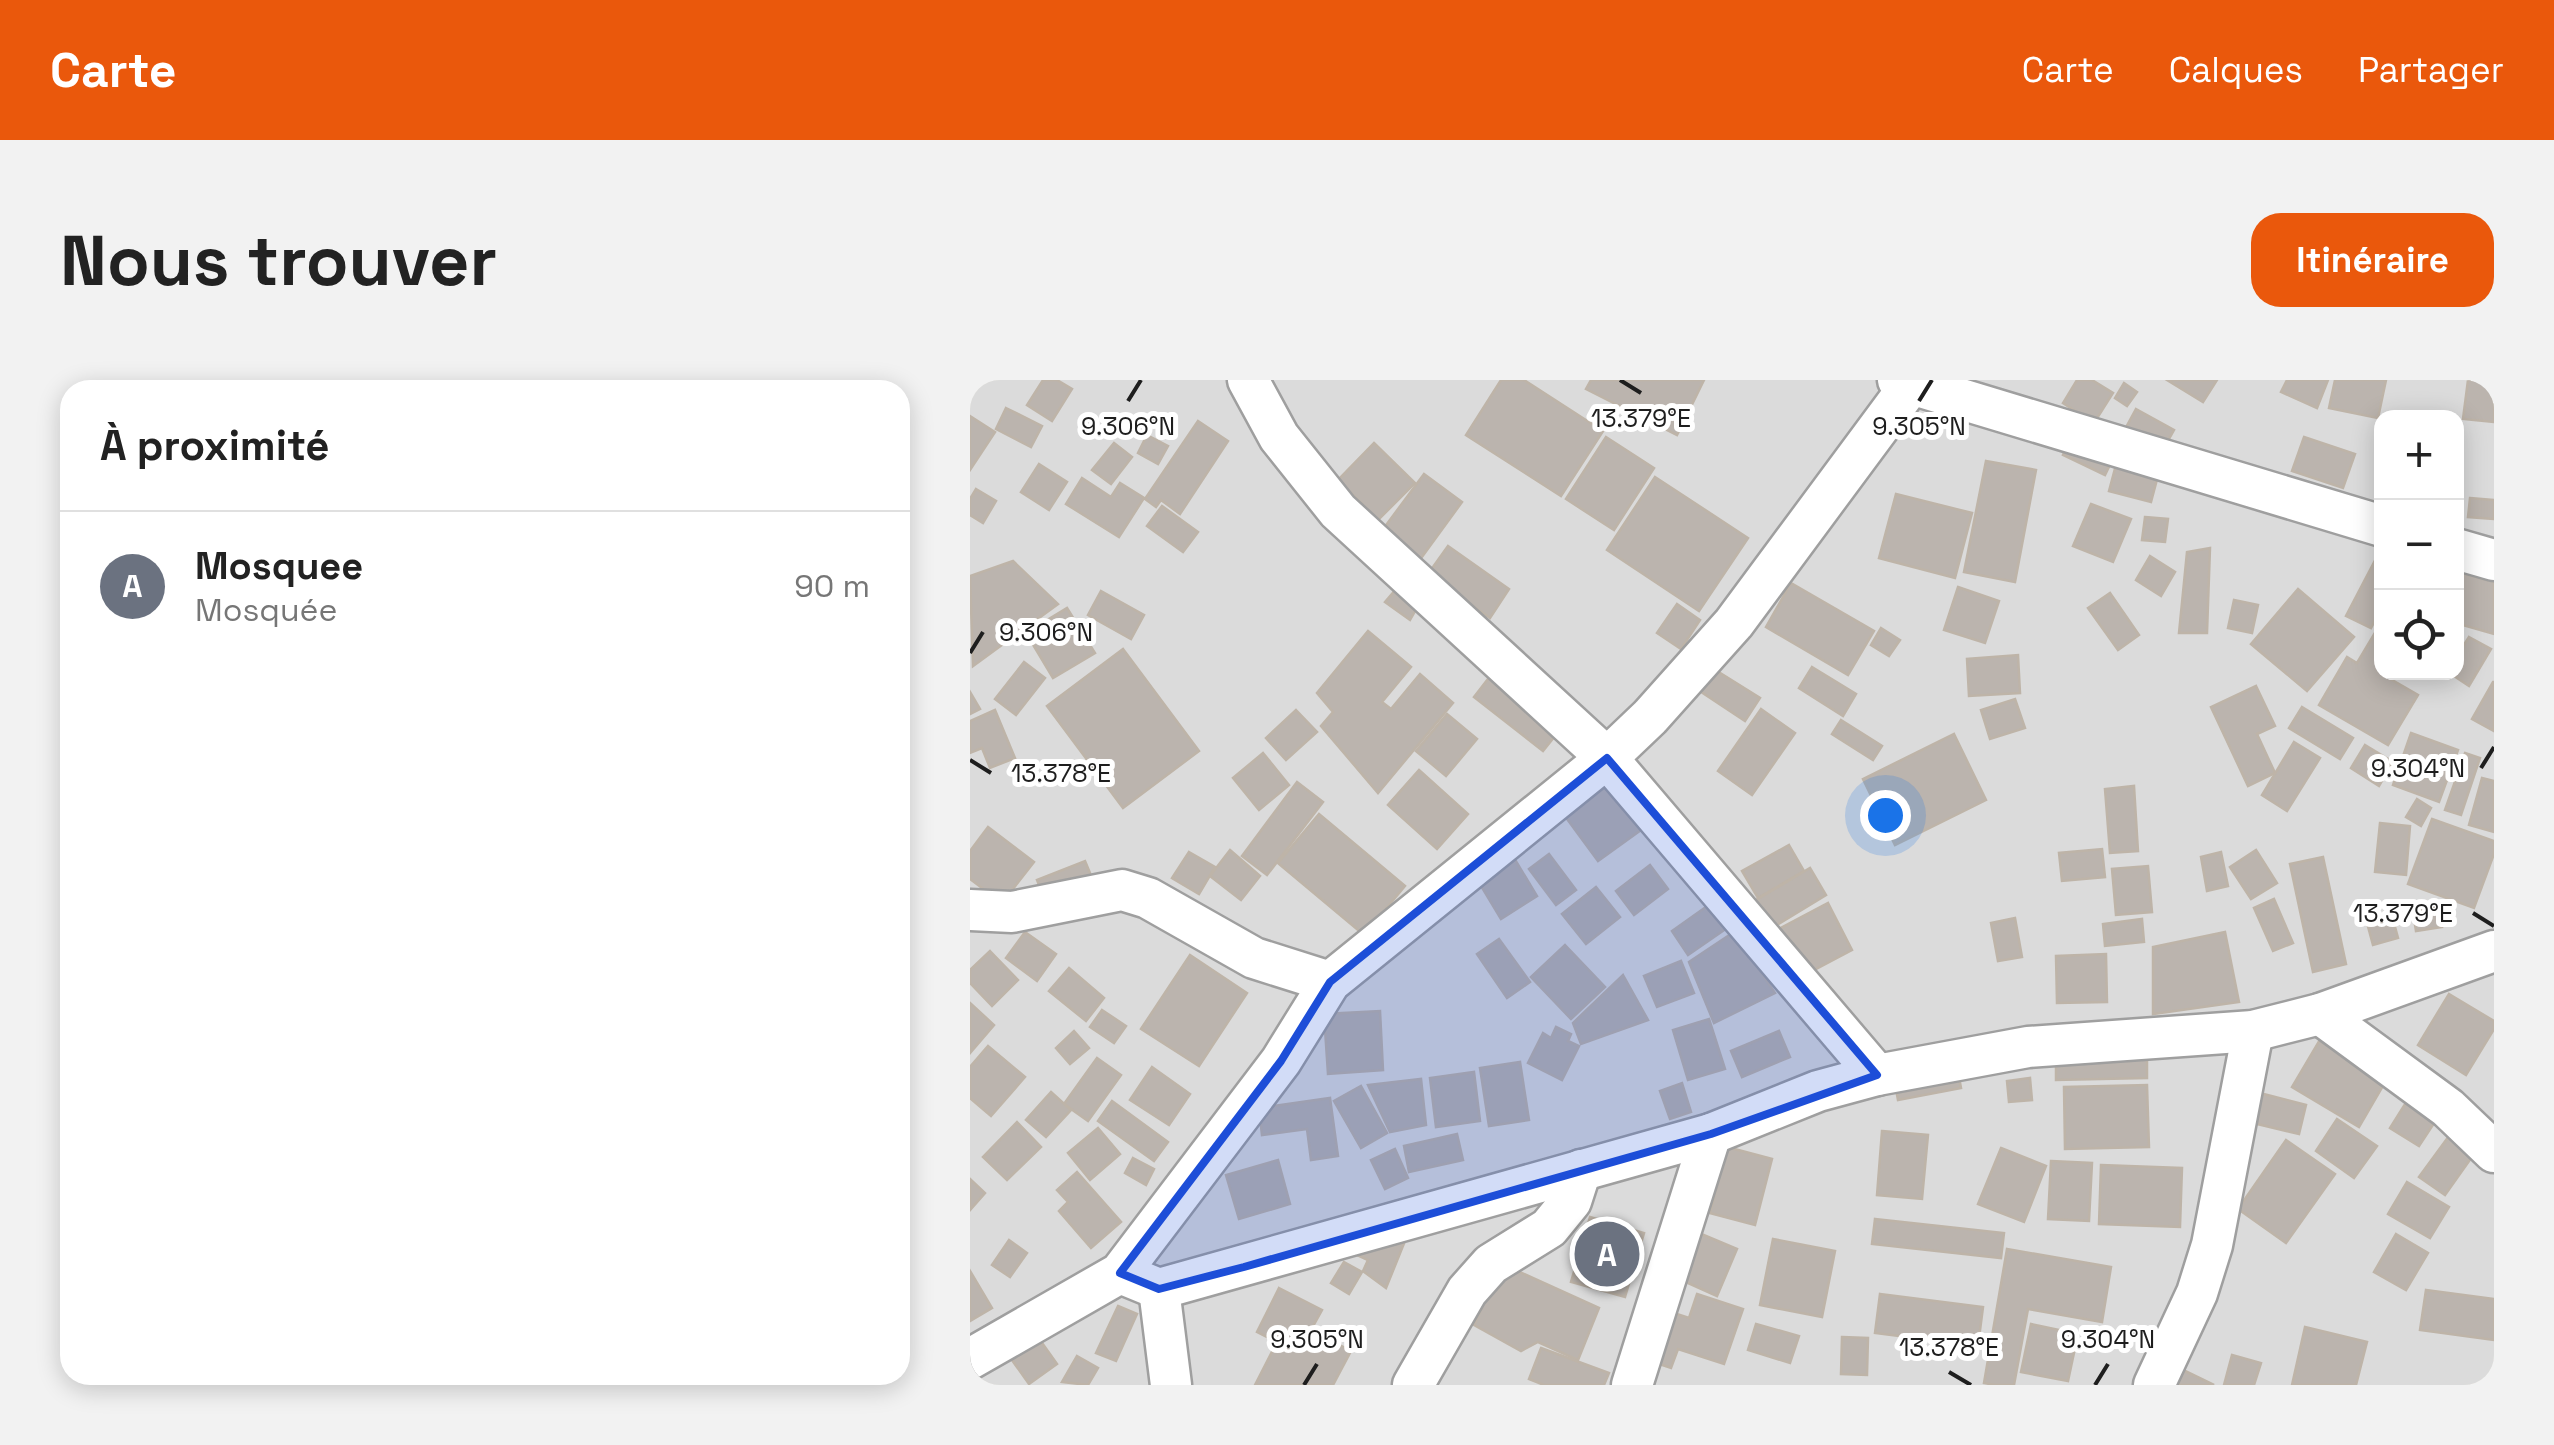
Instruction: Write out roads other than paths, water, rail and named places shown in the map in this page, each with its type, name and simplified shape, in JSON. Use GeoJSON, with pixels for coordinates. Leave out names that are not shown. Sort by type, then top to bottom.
{"type":"FeatureCollection","features":[{"type":"Feature","properties":{"kind":"street"},"geometry":{"type":"LineString","coordinates":[[1248,380],[1280,437],[1338,510],[1607,758],[1877,1075]]}},
{"type":"Feature","properties":{"kind":"street"},"geometry":{"type":"LineString","coordinates":[[970,1359],[1120,1273],[1281,1061],[1330,982],[1607,758],[1650,716],[1734,623],[1908,381],[2374,524]]}},
{"type":"Feature","properties":{"kind":"street"},"geometry":{"type":"LineString","coordinates":[[2464,551],[2494,560]]}},
{"type":"Feature","properties":{"kind":"street"},"geometry":{"type":"LineString","coordinates":[[970,910],[1012,912],[1122,890],[1148,898],[1254,958],[1330,982]]}},
{"type":"Feature","properties":{"kind":"street"},"geometry":{"type":"LineString","coordinates":[[1120,1273],[1158,1288],[1710,1134],[1818,1091],[1877,1075],[2028,1047],[2253,1031],[2320,1014],[2494,951]]}},
{"type":"Feature","properties":{"kind":"street"},"geometry":{"type":"LineString","coordinates":[[2320,1014],[2448,1108],[2494,1152]]}},
{"type":"Feature","properties":{"kind":"street"},"geometry":{"type":"LineString","coordinates":[[2154,1385],[2198,1293],[2212,1245],[2253,1031]]}},
{"type":"Feature","properties":{"kind":"street"},"geometry":{"type":"LineString","coordinates":[[1632,1385],[1710,1134]]}},
{"type":"Feature","properties":{"kind":"street"},"geometry":{"type":"LineString","coordinates":[[1413,1385],[1467,1291],[1491,1264],[1549,1228],[1571,1202],[1582,1170]]}},
{"type":"Feature","properties":{"kind":"street"},"geometry":{"type":"LineString","coordinates":[[1158,1288],[1171,1385]]}},
{"type":"Feature","properties":{"kind":"place","name":"Mosquee"},"geometry":{"type":"Point","coordinates":[1607,1254]}}]}
